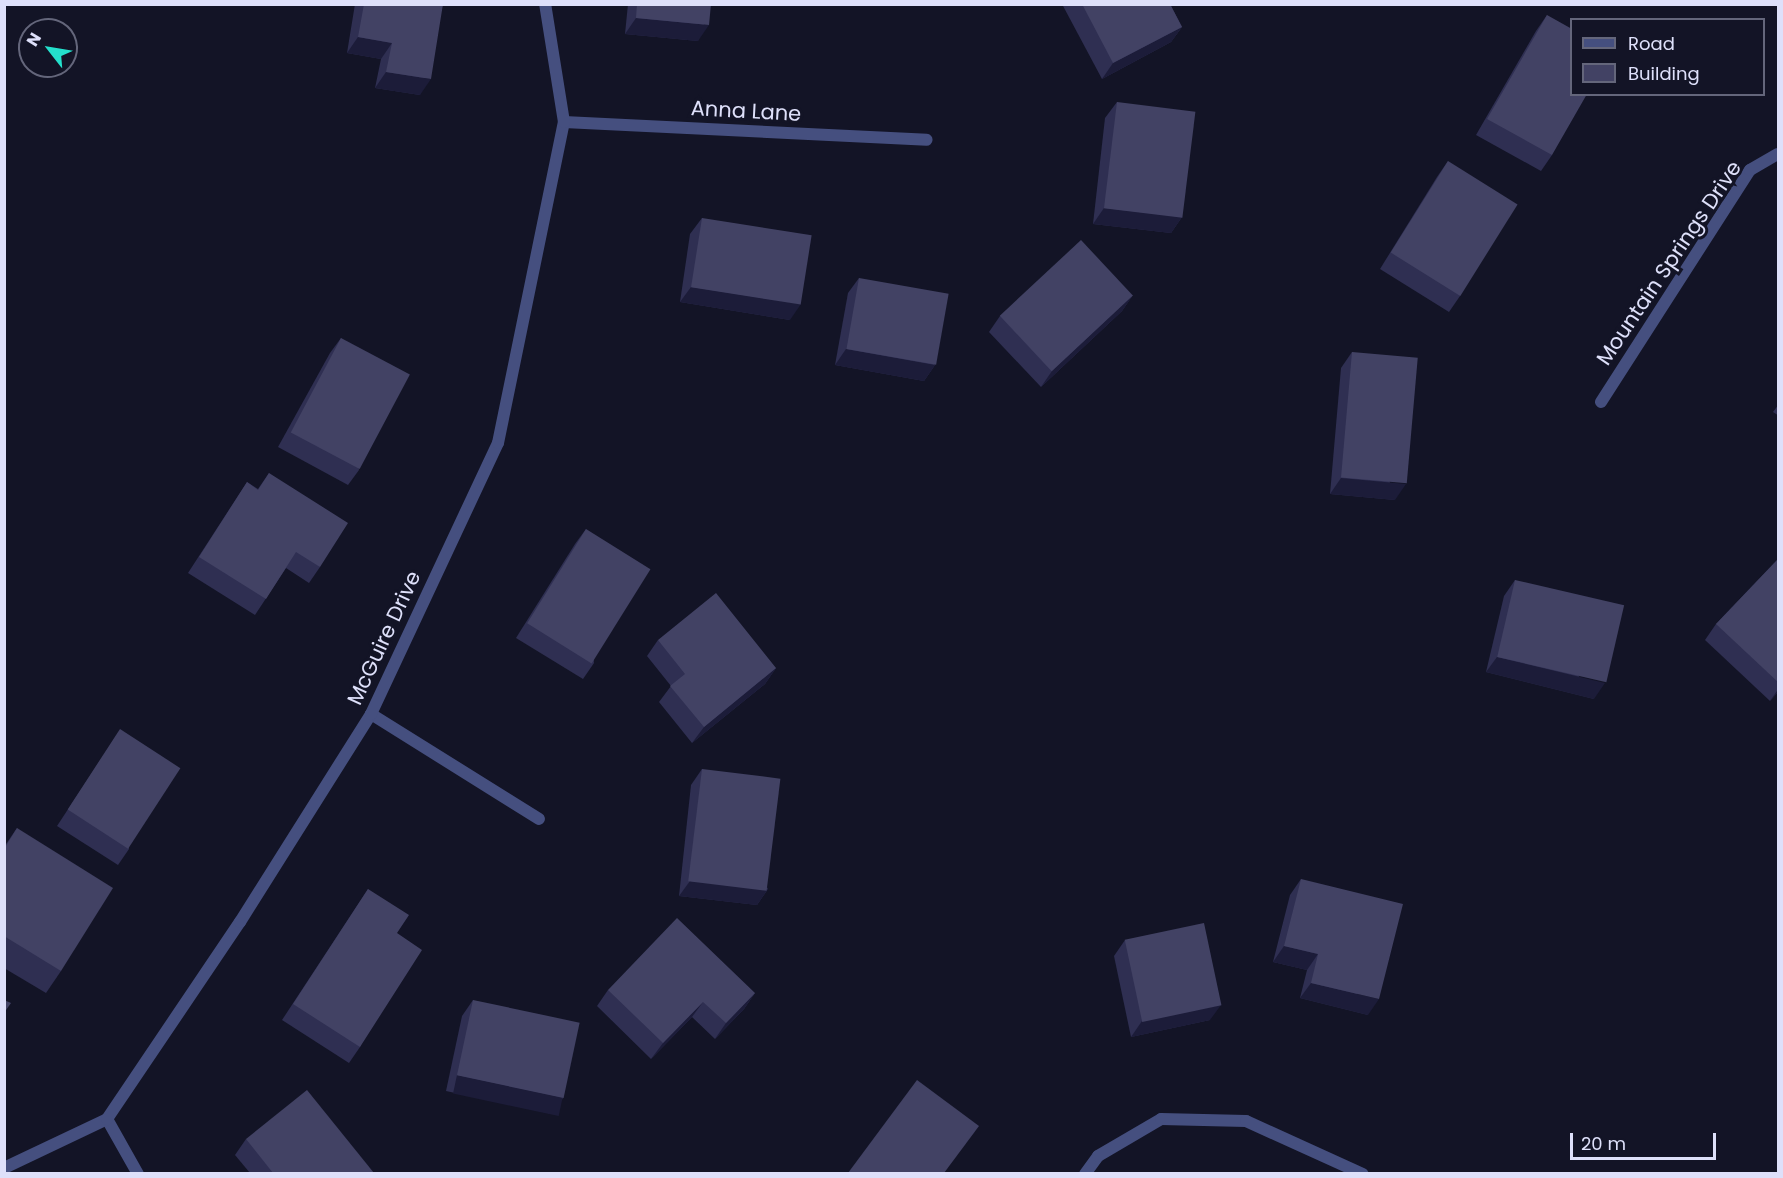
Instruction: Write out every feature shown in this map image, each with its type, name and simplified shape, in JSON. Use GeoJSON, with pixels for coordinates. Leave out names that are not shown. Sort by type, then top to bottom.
{"type":"FeatureCollection","features":[{"type":"Feature","properties":{"kind":"street","name":"McGuire Drive"},"geometry":{"type":"LineString","coordinates":[[107,1119],[240,922],[371,714],[498,443],[564,122],[545,4]]}},
{"type":"Feature","properties":{"kind":"street","name":"Anna Lane"},"geometry":{"type":"LineString","coordinates":[[564,122],[927,140]]}},
{"type":"Feature","properties":{"kind":"street","name":"Mountain Springs Drive"},"geometry":{"type":"LineString","coordinates":[[1601,402],[1750,170],[1779,154]]}},
{"type":"Feature","properties":{"kind":"street"},"geometry":{"type":"LineString","coordinates":[[371,714],[539,819]]}},
{"type":"Feature","properties":{"kind":"street"},"geometry":{"type":"LineString","coordinates":[[4,1168],[107,1119],[138,1173]]}},
{"type":"Feature","properties":{"kind":"street"},"geometry":{"type":"LineString","coordinates":[[1085,1173],[1098,1156],[1161,1119],[1172,1119],[1246,1120],[1363,1173]]}},
{"type":"Feature","properties":{"kind":"building"},"geometry":{"type":"Polygon","coordinates":[[[364,4],[443,4],[431,79],[386,72],[392,43],[358,37],[364,4]]]}},
{"type":"Feature","properties":{"kind":"building"},"geometry":{"type":"Polygon","coordinates":[[[637,4],[711,4],[709,25],[636,18],[637,4]]]}},
{"type":"Feature","properties":{"kind":"building"},"geometry":{"type":"Polygon","coordinates":[[[1082,4],[1170,4],[1182,27],[1113,63],[1082,4]]]}},
{"type":"Feature","properties":{"kind":"building"},"geometry":{"type":"Polygon","coordinates":[[[1547,15],[1570,28],[1570,96],[1586,96],[1552,155],[1487,119],[1547,15]]]}},
{"type":"Feature","properties":{"kind":"building"},"geometry":{"type":"Polygon","coordinates":[[[1117,102],[1195,112],[1182,218],[1104,208],[1117,102]]]}},
{"type":"Feature","properties":{"kind":"building"},"geometry":{"type":"Polygon","coordinates":[[[1448,161],[1518,204],[1460,296],[1391,253],[1448,161]]]}},
{"type":"Feature","properties":{"kind":"building"},"geometry":{"type":"Polygon","coordinates":[[[702,218],[812,235],[801,305],[691,287],[702,218]]]}},
{"type":"Feature","properties":{"kind":"building"},"geometry":{"type":"Polygon","coordinates":[[[1081,240],[1133,296],[1052,371],[1000,316],[1081,240]]]}},
{"type":"Feature","properties":{"kind":"building"},"geometry":{"type":"Polygon","coordinates":[[[859,278],[949,294],[936,365],[846,349],[859,278]]]}},
{"type":"Feature","properties":{"kind":"building"},"geometry":{"type":"Polygon","coordinates":[[[341,338],[410,375],[360,469],[291,432],[341,338]]]}},
{"type":"Feature","properties":{"kind":"building"},"geometry":{"type":"Polygon","coordinates":[[[1352,352],[1418,358],[1407,483],[1341,478],[1352,352]]]}},
{"type":"Feature","properties":{"kind":"building"},"geometry":{"type":"Polygon","coordinates":[[[269,473],[348,523],[320,567],[296,552],[266,599],[199,557],[247,482],[258,490],[269,473]]]}},
{"type":"Feature","properties":{"kind":"building"},"geometry":{"type":"Polygon","coordinates":[[[586,529],[650,569],[592,663],[527,623],[586,529]]]}},
{"type":"Feature","properties":{"kind":"building"},"geometry":{"type":"Polygon","coordinates":[[[1779,558],[1779,683],[1716,624],[1779,558]]]}},
{"type":"Feature","properties":{"kind":"building"},"geometry":{"type":"Polygon","coordinates":[[[1515,580],[1624,605],[1606,682],[1497,657],[1515,580]]]}},
{"type":"Feature","properties":{"kind":"building"},"geometry":{"type":"Polygon","coordinates":[[[716,593],[776,668],[704,727],[670,686],[685,674],[658,640],[716,593]]]}},
{"type":"Feature","properties":{"kind":"building"},"geometry":{"type":"Polygon","coordinates":[[[120,729],[180,768],[128,849],[68,810],[120,729]]]}},
{"type":"Feature","properties":{"kind":"building"},"geometry":{"type":"Polygon","coordinates":[[[702,769],[780,779],[767,891],[688,881],[702,769]]]}},
{"type":"Feature","properties":{"kind":"building"},"geometry":{"type":"Polygon","coordinates":[[[17,828],[113,888],[61,971],[4,936],[4,849],[17,828]]]}},
{"type":"Feature","properties":{"kind":"building"},"geometry":{"type":"Polygon","coordinates":[[[1301,879],[1403,904],[1379,999],[1311,983],[1318,954],[1284,946],[1301,879]]]}},
{"type":"Feature","properties":{"kind":"building"},"geometry":{"type":"Polygon","coordinates":[[[368,889],[409,915],[397,933],[422,950],[360,1047],[293,1004],[368,889]]]}},
{"type":"Feature","properties":{"kind":"building"},"geometry":{"type":"Polygon","coordinates":[[[677,918],[755,993],[726,1023],[703,1002],[663,1043],[608,990],[677,918]]]}},
{"type":"Feature","properties":{"kind":"building"},"geometry":{"type":"Polygon","coordinates":[[[1204,923],[1221,1005],[1142,1022],[1125,940],[1204,923]]]}},
{"type":"Feature","properties":{"kind":"building"},"geometry":{"type":"Polygon","coordinates":[[[4,1000],[11,1003],[4,1013],[4,1000]]]}},
{"type":"Feature","properties":{"kind":"building"},"geometry":{"type":"Polygon","coordinates":[[[473,1000],[580,1023],[564,1098],[457,1075],[473,1000]]]}},
{"type":"Feature","properties":{"kind":"building"},"geometry":{"type":"Polygon","coordinates":[[[917,1080],[979,1126],[944,1173],[848,1173],[917,1080]]]}},
{"type":"Feature","properties":{"kind":"building"},"geometry":{"type":"Polygon","coordinates":[[[307,1090],[374,1173],[273,1173],[246,1139],[307,1090]]]}}]}
